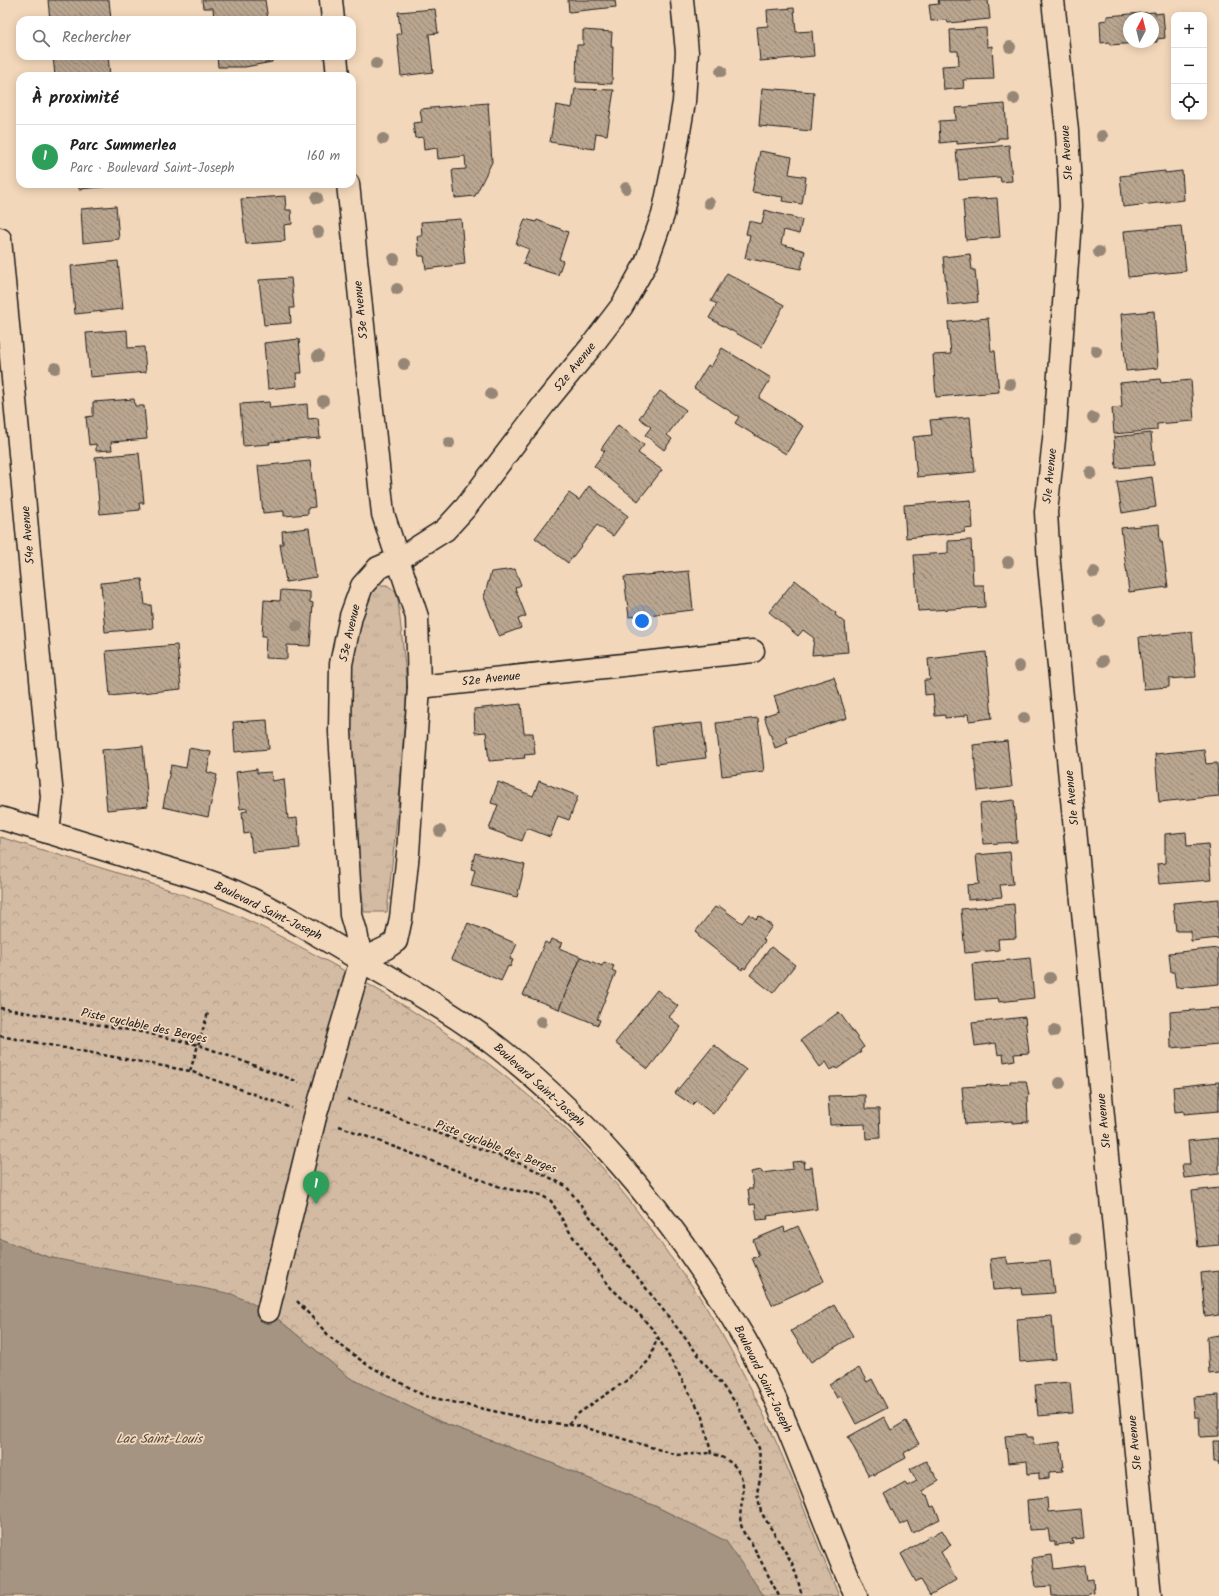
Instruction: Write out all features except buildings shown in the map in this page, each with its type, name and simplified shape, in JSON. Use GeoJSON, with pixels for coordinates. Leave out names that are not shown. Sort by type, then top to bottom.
{"type":"FeatureCollection","features":[{"type":"Feature","properties":{"kind":"street"},"geometry":{"type":"LineString","coordinates":[[331,0],[333,16]]}},
{"type":"Feature","properties":{"kind":"street","name":"52e Avenue"},"geometry":{"type":"LineString","coordinates":[[398,559],[445,530],[466,508],[545,403],[595,342],[622,306],[646,263],[663,215],[684,102],[687,52],[682,0]]}},
{"type":"Feature","properties":{"kind":"street","name":"51e Avenue"},"geometry":{"type":"LineString","coordinates":[[1054,0],[1067,131],[1071,206],[1055,430],[1046,512],[1049,564],[1150,1596]]}},
{"type":"Feature","properties":{"kind":"street"},"geometry":{"type":"LineString","coordinates":[[336,60],[338,72]]}},
{"type":"Feature","properties":{"kind":"street","name":"53e Avenue"},"geometry":{"type":"LineString","coordinates":[[348,188],[383,514],[398,559],[378,568],[362,586],[351,616],[341,664],[340,732],[351,914],[361,960]]}},
{"type":"Feature","properties":{"kind":"street","name":"54e Avenue"},"geometry":{"type":"LineString","coordinates":[[0,239],[52,797],[48,832]]}},
{"type":"Feature","properties":{"kind":"street"},"geometry":{"type":"LineString","coordinates":[[268,1311],[315,1117],[361,960],[386,948],[396,941],[401,918],[408,853],[419,687],[417,617],[398,559]]}},
{"type":"Feature","properties":{"kind":"street","name":"52e Avenue"},"geometry":{"type":"LineString","coordinates":[[419,687],[753,651]]}},
{"type":"Feature","properties":{"kind":"street","name":"Boulevard Saint-Joseph"},"geometry":{"type":"LineString","coordinates":[[0,818],[217,884],[292,920],[419,994],[500,1049],[542,1085],[596,1136],[647,1197],[698,1266],[746,1340],[786,1425],[856,1596]]}},
{"type":"Feature","properties":{"kind":"path","name":"Piste cyclable des Berges"},"geometry":{"type":"LineString","coordinates":[[0,1008],[141,1032],[199,1045],[529,1167],[566,1186],[736,1403],[759,1448],[761,1474],[757,1493],[761,1512],[792,1563],[802,1596]]}},
{"type":"Feature","properties":{"kind":"path"},"geometry":{"type":"LineString","coordinates":[[190,1071],[208,1013]]}},
{"type":"Feature","properties":{"kind":"path"},"geometry":{"type":"LineString","coordinates":[[0,1036],[190,1071],[503,1188],[541,1195],[551,1201],[571,1234],[611,1288],[639,1314],[658,1338],[703,1417],[711,1453]]}},
{"type":"Feature","properties":{"kind":"path"},"geometry":{"type":"LineString","coordinates":[[277,1278],[331,1338],[366,1364],[425,1396],[543,1422],[580,1426],[677,1455],[711,1453],[724,1457],[735,1466],[742,1479],[743,1495],[740,1510],[742,1529],[751,1542],[779,1596]]}},
{"type":"Feature","properties":{"kind":"path"},"geometry":{"type":"LineString","coordinates":[[568,1424],[579,1413],[636,1374],[650,1359],[658,1338]]}},
{"type":"Feature","properties":{"kind":"green space"},"geometry":{"type":"Polygon","coordinates":[[[379,585],[387,585],[395,591],[398,600],[407,685],[400,788],[387,912],[364,912],[348,763],[351,666],[362,618],[372,593],[379,585]]]}},
{"type":"Feature","properties":{"kind":"green space"},"geometry":{"type":"Polygon","coordinates":[[[0,837],[194,898],[227,911],[281,937],[363,981],[421,1016],[476,1054],[554,1118],[586,1149],[615,1183],[689,1281],[719,1329],[753,1392],[773,1436],[839,1596],[764,1596],[725,1541],[655,1506],[549,1462],[441,1422],[350,1378],[268,1311],[48,1257],[0,1239],[0,837]]]}},
{"type":"Feature","properties":{"kind":"water","name":"Lac Saint-Louis"},"geometry":{"type":"Polygon","coordinates":[[[0,1239],[48,1257],[232,1294],[268,1311],[350,1378],[441,1422],[549,1462],[655,1506],[726,1541],[764,1596],[0,1596],[0,1239]]]}},
{"type":"Feature","properties":{"kind":"place","name":"Parc Summerlea"},"geometry":{"type":"Point","coordinates":[316,1204]}}]}
